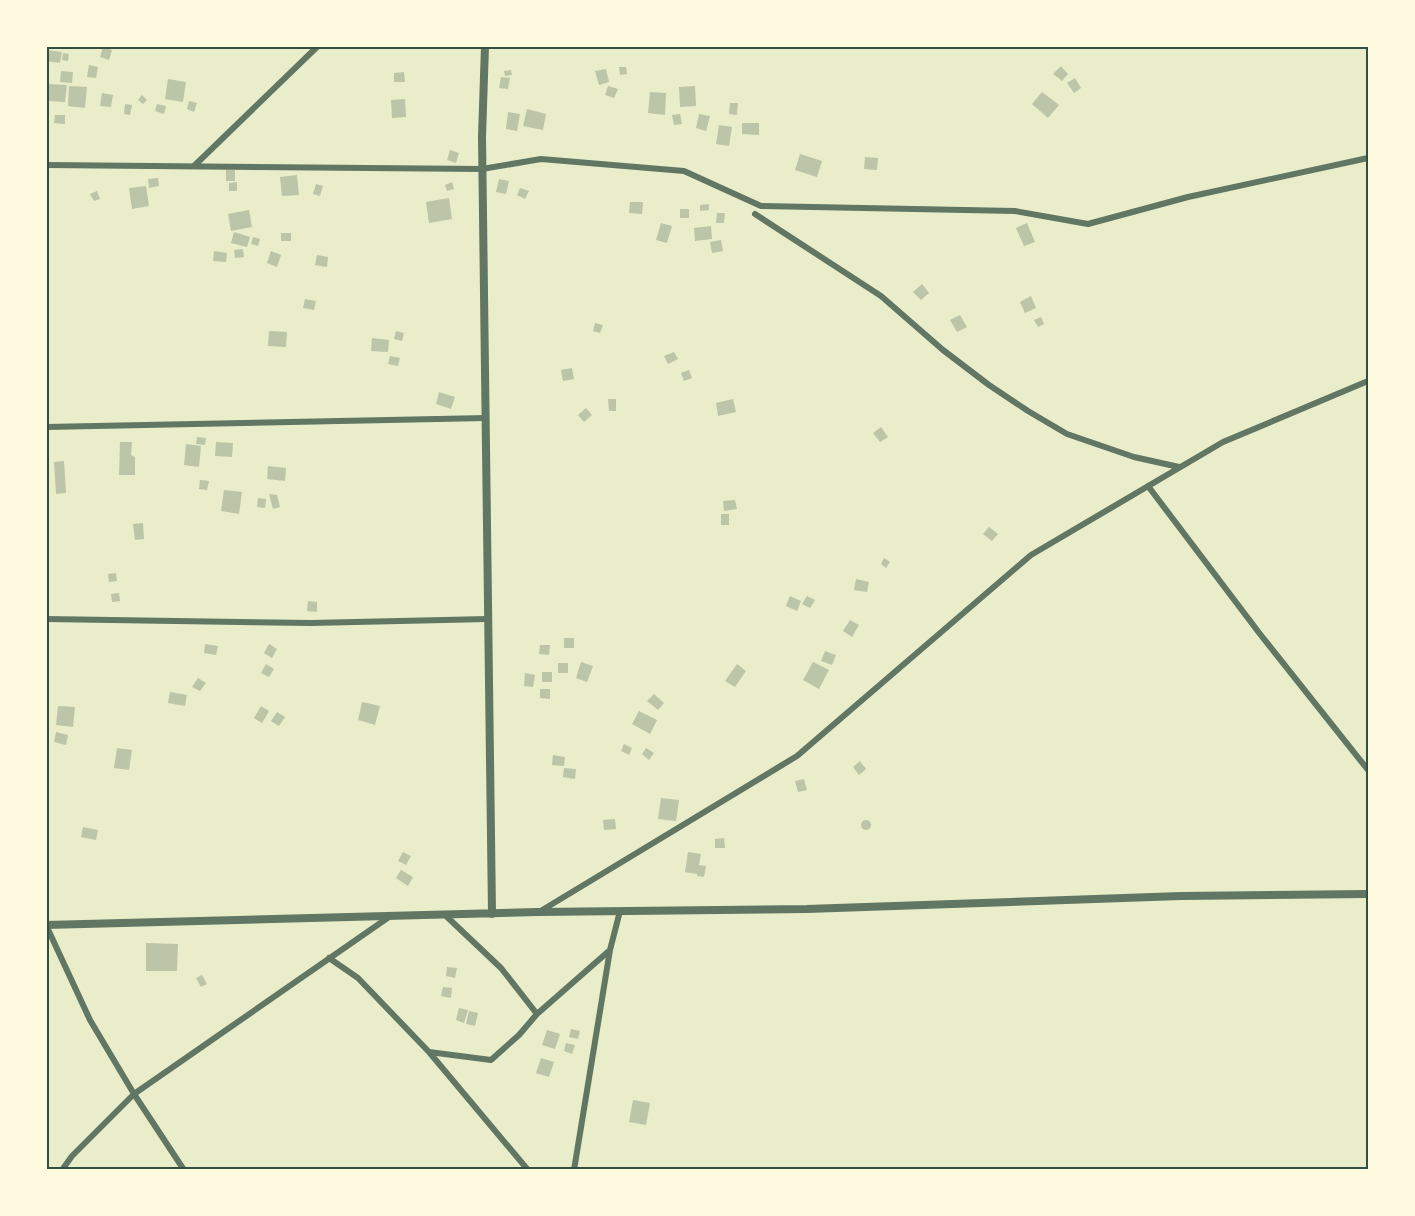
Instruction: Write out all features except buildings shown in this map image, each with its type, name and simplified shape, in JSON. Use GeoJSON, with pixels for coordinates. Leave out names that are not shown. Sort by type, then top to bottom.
{"type":"FeatureCollection","features":[{"type":"Feature","properties":{"kind":"street"},"geometry":{"type":"LineString","coordinates":[[194,166],[318,46]]}},
{"type":"Feature","properties":{"kind":"street"},"geometry":{"type":"LineString","coordinates":[[485,46],[482,169],[492,914]]}},
{"type":"Feature","properties":{"kind":"street"},"geometry":{"type":"LineString","coordinates":[[46,165],[482,169],[541,159],[684,171],[761,206],[1015,211],[1088,224],[1188,197],[1368,158]]}},
{"type":"Feature","properties":{"kind":"street"},"geometry":{"type":"LineString","coordinates":[[755,213],[881,296],[943,350],[1028,411],[1067,434],[1134,457],[1180,467]]}},
{"type":"Feature","properties":{"kind":"street"},"geometry":{"type":"LineString","coordinates":[[538,912],[797,756],[1031,555],[1223,442],[1368,381]]}},
{"type":"Feature","properties":{"kind":"street"},"geometry":{"type":"LineString","coordinates":[[46,427],[486,418]]}},
{"type":"Feature","properties":{"kind":"street"},"geometry":{"type":"LineString","coordinates":[[1148,486],[1260,634],[1368,770]]}},
{"type":"Feature","properties":{"kind":"street"},"geometry":{"type":"LineString","coordinates":[[46,619],[311,623],[488,619]]}},
{"type":"Feature","properties":{"kind":"street"},"geometry":{"type":"LineString","coordinates":[[184,1170],[134,1094],[90,1020],[46,925],[538,912],[819,908],[1181,896],[1368,894]]}},
{"type":"Feature","properties":{"kind":"street"},"geometry":{"type":"LineString","coordinates":[[574,1170],[610,950],[620,911]]}},
{"type":"Feature","properties":{"kind":"street"},"geometry":{"type":"LineString","coordinates":[[445,915],[501,968],[537,1014]]}},
{"type":"Feature","properties":{"kind":"street"},"geometry":{"type":"LineString","coordinates":[[62,1170],[72,1156],[134,1094],[389,916]]}},
{"type":"Feature","properties":{"kind":"street"},"geometry":{"type":"LineString","coordinates":[[429,1052],[491,1060],[519,1035],[537,1014],[610,950]]}},
{"type":"Feature","properties":{"kind":"street"},"geometry":{"type":"LineString","coordinates":[[329,958],[358,978],[429,1052],[528,1170]]}}]}
